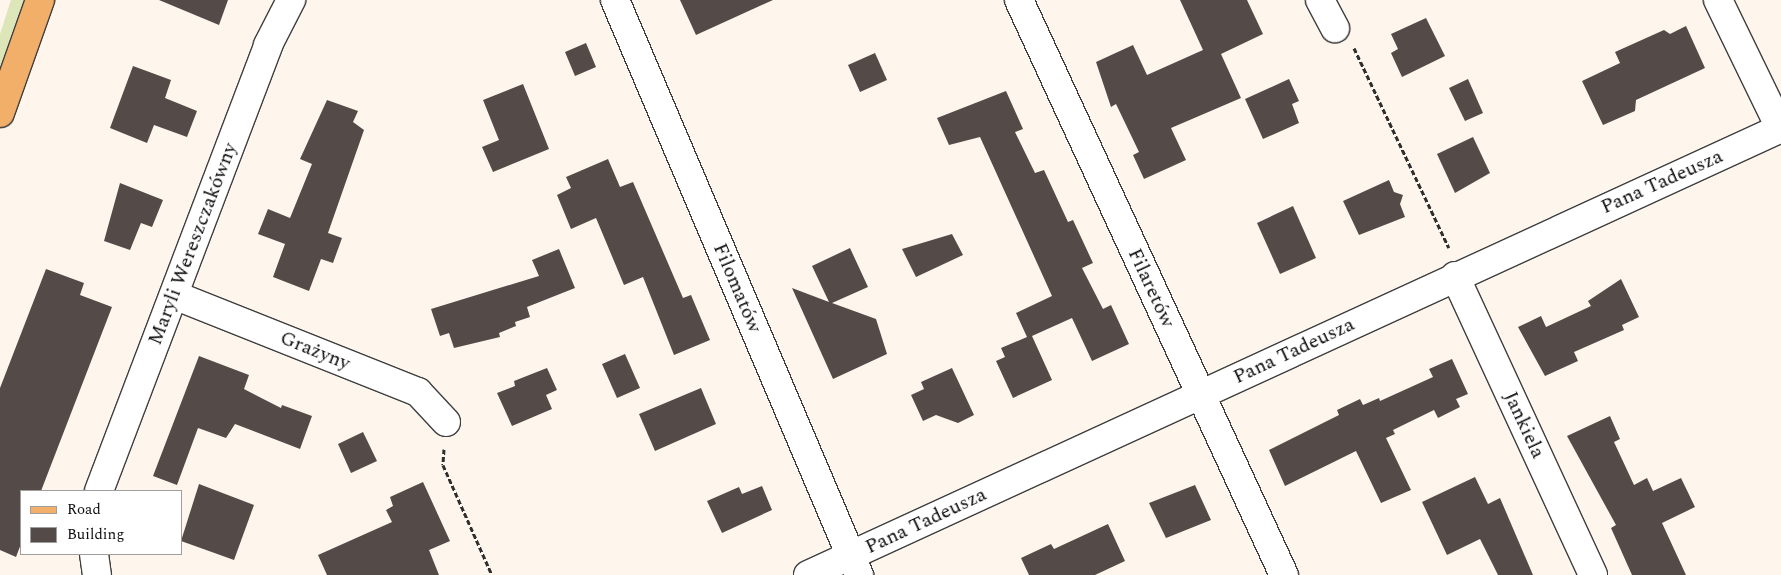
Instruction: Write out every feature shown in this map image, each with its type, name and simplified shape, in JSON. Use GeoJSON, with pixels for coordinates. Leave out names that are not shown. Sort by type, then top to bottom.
{"type":"FeatureCollection","features":[{"type":"Feature","properties":{"kind":"main road"},"geometry":{"type":"LineString","coordinates":[[0,113],[40,0]]}},
{"type":"Feature","properties":{"kind":"street","name":"Maryli Wereszczakówny"},"geometry":{"type":"LineString","coordinates":[[99,490],[268,45],[291,0]]}},
{"type":"Feature","properties":{"kind":"street","name":"Filomatów"},"geometry":{"type":"LineString","coordinates":[[615,0],[854,565]]}},
{"type":"Feature","properties":{"kind":"street","name":"Filaretów"},"geometry":{"type":"LineString","coordinates":[[1020,0],[1284,575]]}},
{"type":"Feature","properties":{"kind":"street"},"geometry":{"type":"LineString","coordinates":[[1320,0],[1335,28]]}},
{"type":"Feature","properties":{"kind":"street"},"geometry":{"type":"LineString","coordinates":[[1718,0],[1781,129]]}},
{"type":"Feature","properties":{"kind":"street","name":"Pana Tadeusza"},"geometry":{"type":"LineString","coordinates":[[808,575],[854,565],[1201,395],[1455,276],[1781,129]]}},
{"type":"Feature","properties":{"kind":"street","name":"Jankiela"},"geometry":{"type":"LineString","coordinates":[[1455,276],[1593,575]]}},
{"type":"Feature","properties":{"kind":"street","name":"Grażyny"},"geometry":{"type":"LineString","coordinates":[[174,295],[418,392],[446,422]]}},
{"type":"Feature","properties":{"kind":"street"},"geometry":{"type":"LineString","coordinates":[[94,555],[97,575]]}},
{"type":"Feature","properties":{"kind":"path"},"geometry":{"type":"LineString","coordinates":[[1335,28],[1358,51],[1449,248]]}},
{"type":"Feature","properties":{"kind":"path"},"geometry":{"type":"LineString","coordinates":[[446,422],[443,465],[492,575]]}},
{"type":"Feature","properties":{"kind":"green space"},"geometry":{"type":"Polygon","coordinates":[[[11,0],[24,0],[0,67],[0,34],[11,0]]]}},
{"type":"Feature","properties":{"kind":"building"},"geometry":{"type":"Polygon","coordinates":[[[159,0],[228,0],[219,25],[159,0]]]}},
{"type":"Feature","properties":{"kind":"building"},"geometry":{"type":"Polygon","coordinates":[[[680,0],[773,0],[696,35],[680,0]]]}},
{"type":"Feature","properties":{"kind":"building"},"geometry":{"type":"Polygon","coordinates":[[[1180,0],[1247,0],[1263,34],[1221,54],[1241,98],[1171,128],[1186,160],[1144,179],[1133,155],[1139,152],[1116,104],[1111,107],[1096,62],[1133,45],[1147,75],[1203,50],[1180,0]]]}},
{"type":"Feature","properties":{"kind":"building"},"geometry":{"type":"Polygon","coordinates":[[[1426,18],[1445,56],[1402,77],[1391,53],[1398,49],[1391,34],[1426,18]]]}},
{"type":"Feature","properties":{"kind":"building"},"geometry":{"type":"Polygon","coordinates":[[[1686,26],[1705,68],[1636,100],[1635,111],[1603,125],[1582,81],[1620,63],[1615,52],[1664,30],[1670,34],[1686,26]]]}},
{"type":"Feature","properties":{"kind":"building"},"geometry":{"type":"Polygon","coordinates":[[[586,43],[596,67],[575,76],[565,52],[586,43]]]}},
{"type":"Feature","properties":{"kind":"building"},"geometry":{"type":"Polygon","coordinates":[[[875,53],[887,80],[860,92],[848,65],[875,53]]]}},
{"type":"Feature","properties":{"kind":"building"},"geometry":{"type":"Polygon","coordinates":[[[133,66],[171,80],[165,98],[197,111],[187,137],[154,125],[147,143],[110,128],[133,66]]]}},
{"type":"Feature","properties":{"kind":"building"},"geometry":{"type":"Polygon","coordinates":[[[1289,79],[1299,101],[1292,104],[1299,123],[1263,139],[1245,99],[1289,79]]]}},
{"type":"Feature","properties":{"kind":"building"},"geometry":{"type":"Polygon","coordinates":[[[1468,79],[1483,113],[1465,121],[1449,88],[1468,79]]]}},
{"type":"Feature","properties":{"kind":"building"},"geometry":{"type":"Polygon","coordinates":[[[523,84],[549,149],[493,172],[482,147],[499,140],[483,100],[523,84]]]}},
{"type":"Feature","properties":{"kind":"building"},"geometry":{"type":"Polygon","coordinates":[[[1006,91],[1023,129],[1015,132],[1035,173],[1044,170],[1068,222],[1073,220],[1093,263],[1082,268],[1103,309],[1111,305],[1129,344],[1092,361],[1072,318],[1032,336],[1052,380],[1013,398],[996,361],[1005,357],[1001,348],[1027,337],[1016,313],[1052,296],[980,137],[949,145],[937,118],[1006,91]]]}},
{"type":"Feature","properties":{"kind":"building"},"geometry":{"type":"Polygon","coordinates":[[[327,100],[358,111],[353,122],[364,130],[328,233],[342,238],[333,263],[321,259],[309,291],[273,277],[285,244],[258,234],[268,209],[290,218],[312,164],[300,159],[327,100]]]}},
{"type":"Feature","properties":{"kind":"building"},"geometry":{"type":"Polygon","coordinates":[[[1473,137],[1490,173],[1455,193],[1437,154],[1473,137]]]}},
{"type":"Feature","properties":{"kind":"building"},"geometry":{"type":"Polygon","coordinates":[[[608,159],[620,187],[633,182],[683,298],[691,295],[710,340],[674,355],[643,277],[624,285],[596,218],[571,229],[557,195],[571,188],[566,177],[608,159]]]}},
{"type":"Feature","properties":{"kind":"building"},"geometry":{"type":"Polygon","coordinates":[[[1389,180],[1394,192],[1403,195],[1400,204],[1405,217],[1359,235],[1343,201],[1389,180]]]}},
{"type":"Feature","properties":{"kind":"building"},"geometry":{"type":"Polygon","coordinates":[[[120,183],[163,200],[152,227],[141,223],[130,250],[104,241],[120,183]]]}},
{"type":"Feature","properties":{"kind":"building"},"geometry":{"type":"Polygon","coordinates":[[[1293,206],[1316,258],[1280,274],[1257,223],[1293,206]]]}},
{"type":"Feature","properties":{"kind":"building"},"geometry":{"type":"Polygon","coordinates":[[[952,234],[963,255],[916,277],[902,249],[952,234]]]}},
{"type":"Feature","properties":{"kind":"building"},"geometry":{"type":"Polygon","coordinates":[[[850,248],[868,287],[832,303],[876,319],[887,354],[833,379],[792,288],[829,302],[812,266],[850,248]]]}},
{"type":"Feature","properties":{"kind":"building"},"geometry":{"type":"Polygon","coordinates":[[[559,249],[575,288],[527,307],[530,317],[515,322],[516,326],[499,333],[500,337],[454,348],[449,333],[440,336],[431,309],[539,276],[532,260],[559,249]]]}},
{"type":"Feature","properties":{"kind":"building"},"geometry":{"type":"Polygon","coordinates":[[[46,269],[84,283],[80,295],[112,307],[41,490],[20,490],[20,547],[16,557],[0,550],[0,388],[46,269]]]}},
{"type":"Feature","properties":{"kind":"building"},"geometry":{"type":"Polygon","coordinates":[[[1621,279],[1639,317],[1622,325],[1624,330],[1574,352],[1578,361],[1545,376],[1518,327],[1541,316],[1546,327],[1591,306],[1588,301],[1621,279]]]}},
{"type":"Feature","properties":{"kind":"building"},"geometry":{"type":"Polygon","coordinates":[[[625,354],[640,388],[617,398],[602,364],[625,354]]]}},
{"type":"Feature","properties":{"kind":"building"},"geometry":{"type":"Polygon","coordinates":[[[199,356],[249,375],[244,389],[281,408],[282,405],[312,416],[300,449],[235,424],[226,438],[198,428],[177,485],[153,476],[199,356]]]}},
{"type":"Feature","properties":{"kind":"building"},"geometry":{"type":"Polygon","coordinates":[[[1452,359],[1468,394],[1456,399],[1460,407],[1438,418],[1434,410],[1393,430],[1395,434],[1386,438],[1411,490],[1381,503],[1356,451],[1285,486],[1269,450],[1339,415],[1337,410],[1360,399],[1363,405],[1379,398],[1380,401],[1433,377],[1429,369],[1452,359]]]}},
{"type":"Feature","properties":{"kind":"building"},"geometry":{"type":"Polygon","coordinates":[[[547,368],[557,390],[546,395],[552,409],[512,426],[497,393],[515,386],[514,381],[547,368]]]}},
{"type":"Feature","properties":{"kind":"building"},"geometry":{"type":"Polygon","coordinates":[[[952,368],[974,415],[958,423],[936,415],[923,421],[911,395],[924,389],[921,382],[952,368]]]}},
{"type":"Feature","properties":{"kind":"building"},"geometry":{"type":"Polygon","coordinates":[[[701,388],[716,424],[655,451],[639,414],[701,388]]]}},
{"type":"Feature","properties":{"kind":"building"},"geometry":{"type":"Polygon","coordinates":[[[1610,416],[1620,439],[1614,442],[1634,485],[1647,478],[1653,491],[1681,478],[1695,507],[1662,523],[1686,575],[1632,575],[1611,528],[1616,525],[1567,436],[1610,416]]]}},
{"type":"Feature","properties":{"kind":"building"},"geometry":{"type":"Polygon","coordinates":[[[363,432],[377,461],[351,473],[338,444],[363,432]]]}},
{"type":"Feature","properties":{"kind":"building"},"geometry":{"type":"Polygon","coordinates":[[[1475,477],[1488,504],[1500,498],[1533,575],[1498,575],[1480,539],[1447,555],[1422,502],[1475,477]]]}},
{"type":"Feature","properties":{"kind":"building"},"geometry":{"type":"Polygon","coordinates":[[[423,482],[450,541],[429,550],[439,575],[327,575],[318,555],[392,522],[386,510],[393,506],[390,497],[423,482]]]}},
{"type":"Feature","properties":{"kind":"building"},"geometry":{"type":"Polygon","coordinates":[[[199,484],[254,505],[234,560],[182,541],[199,484]]]}},
{"type":"Feature","properties":{"kind":"building"},"geometry":{"type":"Polygon","coordinates":[[[1195,485],[1211,520],[1166,538],[1149,503],[1195,485]]]}},
{"type":"Feature","properties":{"kind":"building"},"geometry":{"type":"Polygon","coordinates":[[[762,486],[772,510],[722,533],[707,501],[739,487],[742,494],[762,486]]]}},
{"type":"Feature","properties":{"kind":"building"},"geometry":{"type":"Polygon","coordinates":[[[1108,524],[1125,561],[1095,575],[1029,575],[1021,558],[1051,544],[1054,549],[1108,524]]]}}]}
